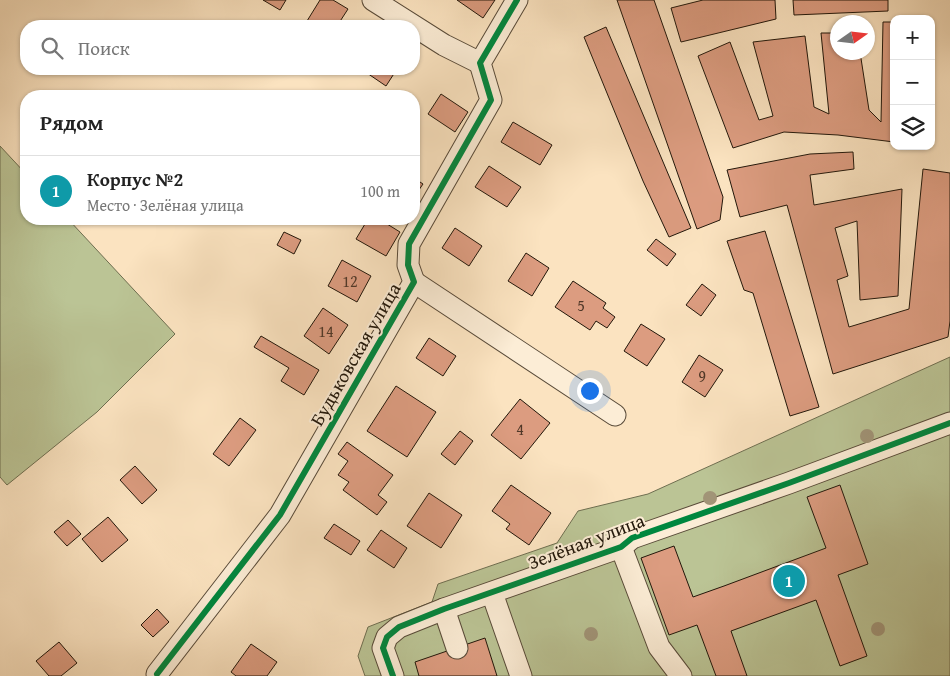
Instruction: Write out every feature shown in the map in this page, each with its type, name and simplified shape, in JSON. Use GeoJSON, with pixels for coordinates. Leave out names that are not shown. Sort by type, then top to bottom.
{"type":"FeatureCollection","features":[{"type":"Feature","properties":{"kind":"street"},"geometry":{"type":"LineString","coordinates":[[373,0],[404,20]]}},
{"type":"Feature","properties":{"kind":"street"},"geometry":{"type":"LineString","coordinates":[[420,30],[444,46],[480,64],[517,0]]}},
{"type":"Feature","properties":{"kind":"street","name":"Будьковская улица"},"geometry":{"type":"LineString","coordinates":[[420,225],[491,100],[480,64]]}},
{"type":"Feature","properties":{"kind":"street","name":"Будьковская улица"},"geometry":{"type":"LineString","coordinates":[[157,674],[280,514],[414,282],[408,265],[409,244],[420,225]]}},
{"type":"Feature","properties":{"kind":"street"},"geometry":{"type":"LineString","coordinates":[[414,282],[615,416]]}},
{"type":"Feature","properties":{"kind":"street","name":"Зелёная улица"},"geometry":{"type":"LineString","coordinates":[[393,676],[383,648],[387,637],[399,627],[444,609],[622,547],[632,538],[789,483],[950,423]]}},
{"type":"Feature","properties":{"kind":"street"},"geometry":{"type":"LineString","coordinates":[[622,547],[659,648],[681,676]]}},
{"type":"Feature","properties":{"kind":"street"},"geometry":{"type":"LineString","coordinates":[[492,593],[521,676]]}},
{"type":"Feature","properties":{"kind":"street"},"geometry":{"type":"LineString","coordinates":[[444,609],[457,648]]}},
{"type":"Feature","properties":{"kind":"green space"},"geometry":{"type":"Polygon","coordinates":[[[0,146],[20,168],[20,225],[74,225],[175,334],[97,412],[7,485],[0,477],[0,146]]]}},
{"type":"Feature","properties":{"kind":"green space"},"geometry":{"type":"Polygon","coordinates":[[[950,357],[950,676],[365,676],[358,656],[368,627],[432,602],[438,584],[557,543],[578,511],[648,494],[950,357]]]}},
{"type":"Feature","properties":{"kind":"building"},"geometry":{"type":"Polygon","coordinates":[[[263,0],[286,0],[280,10],[263,0]]]}},
{"type":"Feature","properties":{"kind":"building"},"geometry":{"type":"Polygon","coordinates":[[[320,0],[333,0],[348,9],[341,20],[308,20],[320,0]]]}},
{"type":"Feature","properties":{"kind":"building"},"geometry":{"type":"Polygon","coordinates":[[[457,0],[495,0],[483,18],[457,0]]]}},
{"type":"Feature","properties":{"kind":"building"},"geometry":{"type":"Polygon","coordinates":[[[617,0],[654,0],[723,197],[720,220],[697,229],[617,0]]]}},
{"type":"Feature","properties":{"kind":"building"},"geometry":{"type":"Polygon","coordinates":[[[703,0],[775,0],[776,19],[681,42],[671,8],[703,0]]]}},
{"type":"Feature","properties":{"kind":"building"},"geometry":{"type":"Polygon","coordinates":[[[793,0],[888,0],[888,11],[794,15],[793,0]]]}},
{"type":"Feature","properties":{"kind":"building"},"geometry":{"type":"Polygon","coordinates":[[[883,22],[890,22],[890,142],[838,135],[784,132],[733,148],[698,56],[730,42],[759,120],[773,116],[753,42],[805,36],[814,107],[829,114],[821,33],[830,33],[830,60],[861,60],[869,110],[881,122],[883,22]]]}},
{"type":"Feature","properties":{"kind":"building"},"geometry":{"type":"Polygon","coordinates":[[[606,27],[691,228],[669,237],[643,181],[584,37],[606,27]]]}},
{"type":"Feature","properties":{"kind":"building"},"geometry":{"type":"Polygon","coordinates":[[[370,75],[393,75],[386,86],[370,75]]]}},
{"type":"Feature","properties":{"kind":"building"},"geometry":{"type":"Polygon","coordinates":[[[441,94],[468,112],[455,132],[428,114],[441,94]]]}},
{"type":"Feature","properties":{"kind":"building"},"geometry":{"type":"Polygon","coordinates":[[[513,122],[552,145],[540,165],[501,142],[513,122]]]}},
{"type":"Feature","properties":{"kind":"building"},"geometry":{"type":"Polygon","coordinates":[[[853,152],[854,169],[810,175],[814,205],[902,189],[898,296],[860,300],[857,221],[835,228],[848,276],[837,280],[849,327],[909,309],[923,169],[950,173],[950,321],[948,337],[833,374],[787,205],[740,217],[727,170],[810,154],[853,152]]]}},
{"type":"Feature","properties":{"kind":"building"},"geometry":{"type":"Polygon","coordinates":[[[489,166],[521,187],[507,207],[475,187],[489,166]]]}},
{"type":"Feature","properties":{"kind":"building"},"geometry":{"type":"Polygon","coordinates":[[[364,225],[389,225],[400,232],[386,256],[356,239],[364,225]]]}},
{"type":"Feature","properties":{"kind":"building"},"geometry":{"type":"Polygon","coordinates":[[[455,228],[482,246],[469,266],[442,248],[455,228]]]}},
{"type":"Feature","properties":{"kind":"building"},"geometry":{"type":"Polygon","coordinates":[[[765,231],[819,407],[790,416],[753,293],[744,290],[727,241],[765,231]]]}},
{"type":"Feature","properties":{"kind":"building"},"geometry":{"type":"Polygon","coordinates":[[[284,232],[301,240],[294,254],[277,245],[284,232]]]}},
{"type":"Feature","properties":{"kind":"building"},"geometry":{"type":"Polygon","coordinates":[[[656,239],[676,254],[667,266],[647,250],[656,239]]]}},
{"type":"Feature","properties":{"kind":"building"},"geometry":{"type":"Polygon","coordinates":[[[526,253],[549,268],[532,296],[508,281],[526,253]]]}},
{"type":"Feature","properties":{"kind":"building"},"geometry":{"type":"Polygon","coordinates":[[[342,260],[371,276],[357,302],[328,286],[342,260]]]}},
{"type":"Feature","properties":{"kind":"building"},"geometry":{"type":"Polygon","coordinates":[[[573,281],[606,303],[603,308],[615,317],[607,328],[596,321],[590,330],[555,307],[573,281]]]}},
{"type":"Feature","properties":{"kind":"building"},"geometry":{"type":"Polygon","coordinates":[[[702,284],[716,295],[701,316],[686,305],[702,284]]]}},
{"type":"Feature","properties":{"kind":"building"},"geometry":{"type":"Polygon","coordinates":[[[323,308],[348,325],[329,354],[304,336],[323,308]]]}},
{"type":"Feature","properties":{"kind":"building"},"geometry":{"type":"Polygon","coordinates":[[[641,324],[665,339],[647,366],[624,351],[641,324]]]}},
{"type":"Feature","properties":{"kind":"building"},"geometry":{"type":"Polygon","coordinates":[[[261,336],[319,370],[304,395],[281,381],[289,368],[254,347],[261,336]]]}},
{"type":"Feature","properties":{"kind":"building"},"geometry":{"type":"Polygon","coordinates":[[[429,338],[456,356],[443,376],[416,358],[429,338]]]}},
{"type":"Feature","properties":{"kind":"building"},"geometry":{"type":"Polygon","coordinates":[[[699,355],[723,370],[705,397],[682,382],[699,355]]]}},
{"type":"Feature","properties":{"kind":"building"},"geometry":{"type":"Polygon","coordinates":[[[396,386],[436,412],[407,457],[367,431],[396,386]]]}},
{"type":"Feature","properties":{"kind":"building"},"geometry":{"type":"Polygon","coordinates":[[[520,399],[550,423],[521,459],[491,435],[520,399]]]}},
{"type":"Feature","properties":{"kind":"building"},"geometry":{"type":"Polygon","coordinates":[[[240,418],[256,430],[229,466],[213,454],[240,418]]]}},
{"type":"Feature","properties":{"kind":"building"},"geometry":{"type":"Polygon","coordinates":[[[460,431],[473,441],[455,465],[441,454],[460,431]]]}},
{"type":"Feature","properties":{"kind":"building"},"geometry":{"type":"Polygon","coordinates":[[[347,442],[393,475],[378,495],[387,502],[377,515],[343,490],[349,482],[338,475],[348,461],[338,454],[347,442]]]}},
{"type":"Feature","properties":{"kind":"building"},"geometry":{"type":"Polygon","coordinates":[[[135,466],[157,490],[142,504],[120,480],[135,466]]]}},
{"type":"Feature","properties":{"kind":"building"},"geometry":{"type":"Polygon","coordinates":[[[511,485],[551,513],[529,545],[506,529],[510,524],[492,511],[511,485]]]}},
{"type":"Feature","properties":{"kind":"building"},"geometry":{"type":"Polygon","coordinates":[[[840,485],[868,564],[838,575],[867,656],[840,666],[816,600],[731,631],[747,676],[716,676],[697,625],[669,635],[641,558],[674,546],[693,597],[724,586],[826,548],[807,497],[840,485]]]}},
{"type":"Feature","properties":{"kind":"building"},"geometry":{"type":"Polygon","coordinates":[[[429,493],[462,515],[441,548],[407,526],[429,493]]]}},
{"type":"Feature","properties":{"kind":"building"},"geometry":{"type":"Polygon","coordinates":[[[108,517],[128,540],[102,562],[82,539],[108,517]]]}},
{"type":"Feature","properties":{"kind":"building"},"geometry":{"type":"Polygon","coordinates":[[[68,520],[81,534],[67,546],[54,532],[68,520]]]}},
{"type":"Feature","properties":{"kind":"building"},"geometry":{"type":"Polygon","coordinates":[[[334,524],[360,541],[351,555],[324,538],[334,524]]]}},
{"type":"Feature","properties":{"kind":"building"},"geometry":{"type":"Polygon","coordinates":[[[381,530],[407,548],[394,568],[367,550],[381,530]]]}},
{"type":"Feature","properties":{"kind":"building"},"geometry":{"type":"Polygon","coordinates":[[[157,609],[169,622],[153,637],[141,625],[157,609]]]}},
{"type":"Feature","properties":{"kind":"building"},"geometry":{"type":"Polygon","coordinates":[[[485,638],[497,676],[419,676],[415,662],[485,638]]]}},
{"type":"Feature","properties":{"kind":"building"},"geometry":{"type":"Polygon","coordinates":[[[59,642],[77,663],[61,676],[49,676],[36,661],[59,642]]]}},
{"type":"Feature","properties":{"kind":"building"},"geometry":{"type":"Polygon","coordinates":[[[251,644],[277,662],[267,676],[236,676],[231,672],[251,644]]]}},
{"type":"Feature","properties":{"kind":"cycle path"},"geometry":{"type":"LineString","coordinates":[[420,225],[491,100],[480,63],[517,0]]}},
{"type":"Feature","properties":{"kind":"cycle path"},"geometry":{"type":"LineString","coordinates":[[157,674],[280,515],[414,282],[408,265],[409,244],[420,225]]}},
{"type":"Feature","properties":{"kind":"cycle path"},"geometry":{"type":"LineString","coordinates":[[393,676],[383,648],[387,637],[399,627],[444,609],[621,547],[632,538],[789,483],[950,423]]}},
{"type":"Feature","properties":{"kind":"place","name":"Корпус №2"},"geometry":{"type":"Point","coordinates":[789,581]}}]}
